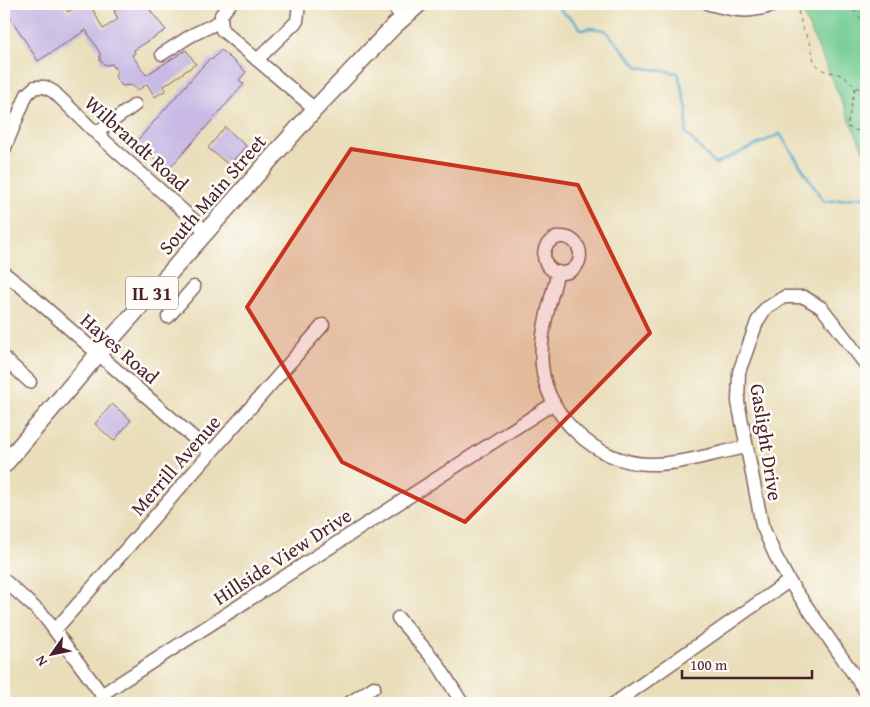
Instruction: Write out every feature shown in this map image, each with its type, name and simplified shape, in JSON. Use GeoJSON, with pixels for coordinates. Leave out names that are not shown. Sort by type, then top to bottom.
{"type":"FeatureCollection","features":[{"type":"Feature","properties":{"kind":"main road","name":"IL 31"},"geometry":{"type":"LineString","coordinates":[[315,109],[402,18],[419,4]]}},
{"type":"Feature","properties":{"kind":"main road","name":"South Main Street"},"geometry":{"type":"LineString","coordinates":[[4,465],[98,354],[315,109]]}},
{"type":"Feature","properties":{"kind":"street"},"geometry":{"type":"LineString","coordinates":[[230,4],[221,15],[222,30],[315,109]]}},
{"type":"Feature","properties":{"kind":"street"},"geometry":{"type":"LineString","coordinates":[[257,60],[297,21],[299,4]]}},
{"type":"Feature","properties":{"kind":"street"},"geometry":{"type":"LineString","coordinates":[[392,4],[402,18]]}},
{"type":"Feature","properties":{"kind":"street"},"geometry":{"type":"LineString","coordinates":[[709,4],[733,10],[754,11],[778,4]]}},
{"type":"Feature","properties":{"kind":"street"},"geometry":{"type":"LineString","coordinates":[[162,54],[192,35],[221,21]]}},
{"type":"Feature","properties":{"kind":"street","name":"Wilbrandt Road"},"geometry":{"type":"LineString","coordinates":[[4,150],[27,94],[35,87],[45,87],[54,92],[96,133],[207,232]]}},
{"type":"Feature","properties":{"kind":"street"},"geometry":{"type":"LineString","coordinates":[[96,133],[135,105]]}},
{"type":"Feature","properties":{"kind":"street"},"geometry":{"type":"LineString","coordinates":[[558,272],[544,327],[542,366],[546,386],[554,403],[568,424],[585,441],[604,453],[625,461],[648,464],[674,462],[746,447]]}},
{"type":"Feature","properties":{"kind":"street","name":"Hayes Road"},"geometry":{"type":"LineString","coordinates":[[4,273],[211,453]]}},
{"type":"Feature","properties":{"kind":"street"},"geometry":{"type":"LineString","coordinates":[[168,317],[194,287]]}},
{"type":"Feature","properties":{"kind":"street","name":"Gaslight Drive"},"geometry":{"type":"LineString","coordinates":[[866,365],[822,308],[804,297],[784,297],[765,309],[757,322],[739,372],[738,402],[762,525],[774,555],[788,581],[866,692]]}},
{"type":"Feature","properties":{"kind":"street","name":"Merrill Avenue"},"geometry":{"type":"LineString","coordinates":[[55,630],[323,325]]}},
{"type":"Feature","properties":{"kind":"street"},"geometry":{"type":"LineString","coordinates":[[4,358],[30,382]]}},
{"type":"Feature","properties":{"kind":"street","name":"Hillside View Drive"},"geometry":{"type":"LineString","coordinates":[[105,699],[483,448],[554,403]]}},
{"type":"Feature","properties":{"kind":"street"},"geometry":{"type":"LineString","coordinates":[[4,580],[44,616],[105,699]]}},
{"type":"Feature","properties":{"kind":"street"},"geometry":{"type":"LineString","coordinates":[[615,703],[632,699],[788,581]]}},
{"type":"Feature","properties":{"kind":"street"},"geometry":{"type":"LineString","coordinates":[[398,618],[437,663],[462,703]]}},
{"type":"Feature","properties":{"kind":"street"},"geometry":{"type":"LineString","coordinates":[[348,703],[374,687]]}},
{"type":"Feature","properties":{"kind":"path"},"geometry":{"type":"LineString","coordinates":[[795,4],[816,65],[827,72],[846,76],[855,88],[847,127],[866,134]]}},
{"type":"Feature","properties":{"kind":"path"},"geometry":{"type":"LineString","coordinates":[[848,4],[866,25]]}},
{"type":"Feature","properties":{"kind":"path"},"geometry":{"type":"LineString","coordinates":[[855,88],[862,88],[866,83]]}},
{"type":"Feature","properties":{"kind":"highlighted area"},"geometry":{"type":"Polygon","coordinates":[[[351,149],[578,185],[650,333],[465,522],[342,462],[247,307],[351,149]]]}},
{"type":"Feature","properties":{"kind":"green space"},"geometry":{"type":"Polygon","coordinates":[[[799,4],[866,4],[866,157],[799,4]]]}},
{"type":"Feature","properties":{"kind":"building"},"geometry":{"type":"Polygon","coordinates":[[[16,4],[63,4],[68,12],[82,4],[90,4],[103,29],[118,19],[114,11],[127,4],[147,4],[166,30],[134,50],[135,53],[132,55],[146,75],[186,50],[196,64],[164,86],[166,90],[155,97],[147,84],[137,91],[132,85],[122,86],[115,76],[117,71],[112,64],[106,65],[100,61],[100,53],[86,30],[38,61],[8,14],[9,8],[16,4]]]}},
{"type":"Feature","properties":{"kind":"building"},"geometry":{"type":"Polygon","coordinates":[[[221,50],[246,72],[239,80],[244,84],[168,170],[136,142],[210,58],[212,60],[221,50]]]}},
{"type":"Feature","properties":{"kind":"building"},"geometry":{"type":"Polygon","coordinates":[[[225,127],[246,146],[229,165],[208,148],[225,127]]]}},
{"type":"Feature","properties":{"kind":"building"},"geometry":{"type":"Polygon","coordinates":[[[112,404],[131,420],[114,441],[95,424],[112,404]]]}},
{"type":"Feature","properties":{"kind":"waterway"},"geometry":{"type":"LineString","coordinates":[[562,4],[561,11],[582,30],[590,28],[605,30],[638,67],[678,73],[687,109],[686,133],[715,164],[780,134],[824,202],[866,196]]}},
{"type":"Feature","properties":{"kind":"waterway"},"geometry":{"type":"LineString","coordinates":[[4,699],[8,703]]}}]}
